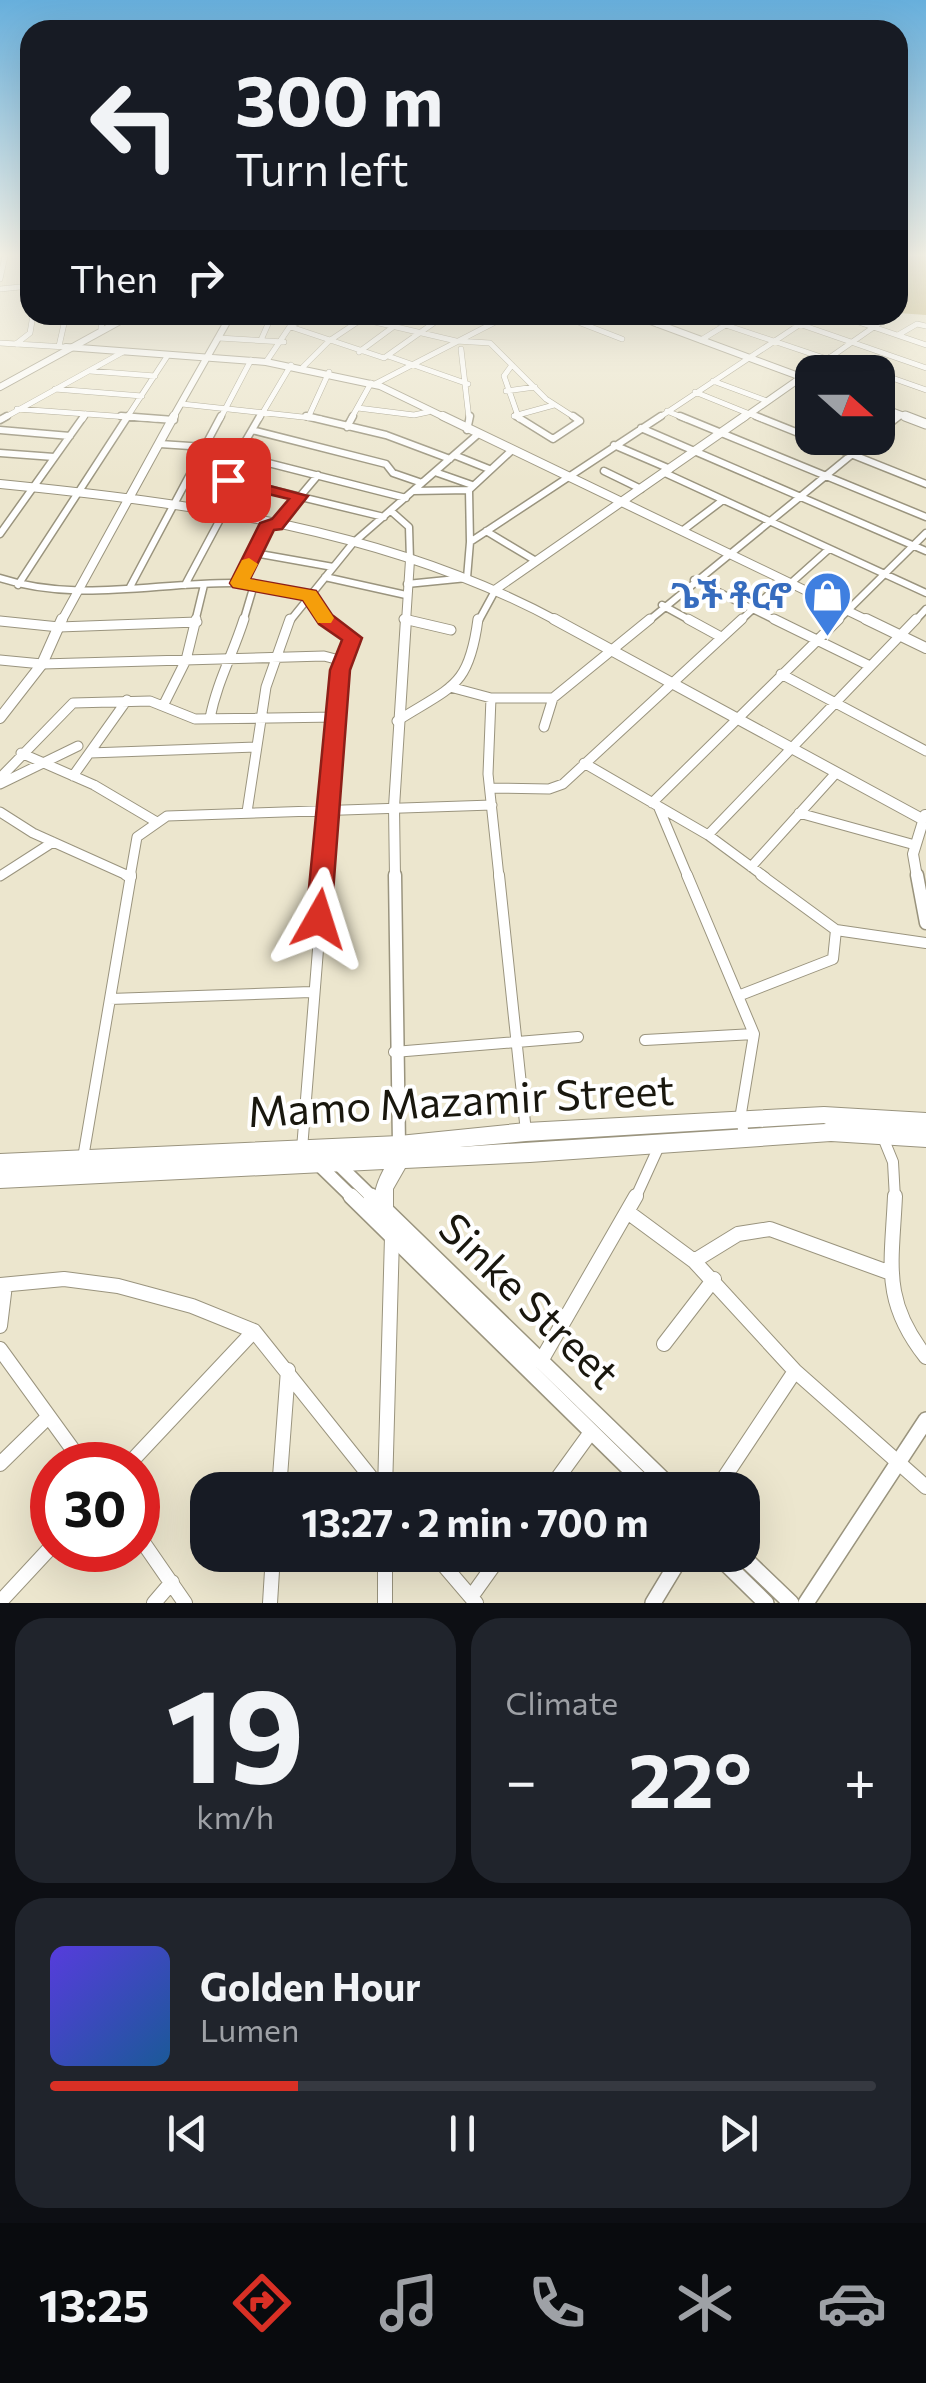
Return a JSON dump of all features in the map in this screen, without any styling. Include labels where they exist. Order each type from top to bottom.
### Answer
[{"type":"main road","points":[[0,384],[96,331]]},
{"type":"main road","points":[[66,347],[97,331]]},
{"type":"main road","points":[[676,331],[795,374]]},
{"type":"main road","points":[[895,413],[926,424]]},
{"type":"main road","name":"Mamo Mazamir Street","points":[[0,1179],[81,1167],[321,1154],[660,1144],[824,1115],[926,1122]]},
{"type":"main road","name":"Mamo Mazamir Street","points":[[400,1152],[526,1132],[881,1132],[926,1138]]},
{"type":"main road","points":[[390,1222],[384,1187],[400,1152]]},
{"type":"main road","name":"Mamo Mazamir Street","points":[[0,1162],[81,1167]]},
{"type":"street","points":[[66,331],[66,347]]},
{"type":"street","points":[[0,718],[42,664],[76,589],[223,331]]},
{"type":"street","points":[[261,340],[265,331]]},
{"type":"street","points":[[266,362],[288,331]]},
{"type":"street","points":[[301,331],[379,359],[415,332]]},
{"type":"street","points":[[303,367],[343,331]]},
{"type":"street","points":[[359,352],[388,331]]},
{"type":"street","points":[[410,331],[456,341],[490,343],[513,364],[535,388],[554,405],[580,421],[553,438],[514,416],[504,372],[513,364]]},
{"type":"street","points":[[347,427],[373,384],[477,331]]},
{"type":"street","points":[[601,331],[622,339]]},
{"type":"street","points":[[701,340],[716,331]]},
{"type":"street","points":[[743,331],[819,355]]},
{"type":"street","points":[[470,542],[790,331]]},
{"type":"street","points":[[820,331],[926,368]]},
{"type":"street","points":[[833,355],[868,331]]},
{"type":"street","points":[[885,331],[926,345]]},
{"type":"street","points":[[898,335],[905,331]]},
{"type":"street","points":[[14,344],[30,333],[41,346]]},
{"type":"street","points":[[219,338],[284,342]]},
{"type":"street","points":[[0,347],[14,344],[251,360],[329,372],[373,384],[926,648]]},
{"type":"street","points":[[461,348],[472,410],[467,430]]},
{"type":"street","points":[[0,420],[123,352]]},
{"type":"street","points":[[18,585],[168,355]]},
{"type":"street","points":[[388,356],[468,384]]},
{"type":"street","points":[[130,587],[251,360]]},
{"type":"street","points":[[238,454],[291,365]]},
{"type":"street","points":[[87,370],[155,376]]},
{"type":"street","points":[[308,418],[329,372]]},
{"type":"street","points":[[895,379],[926,390]]},
{"type":"street","points":[[713,380],[767,401]]},
{"type":"street","points":[[398,721],[450,687],[470,668],[478,618],[496,590],[795,382]]},
{"type":"street","points":[[506,391],[535,388]]},
{"type":"street","points":[[54,390],[142,396]]},
{"type":"street","points":[[695,392],[795,431]]},
{"type":"street","points":[[182,404],[265,409],[403,438],[490,469]]},
{"type":"street","points":[[514,416],[554,405]]},
{"type":"street","points":[[358,408],[414,415],[428,412]]},
{"type":"street","points":[[17,409],[174,420]]},
{"type":"street","points":[[667,411],[926,517]]},
{"type":"street","points":[[0,534],[86,414]]},
{"type":"street","points":[[895,420],[901,415]]},
{"type":"street","points":[[641,428],[926,550]]},
{"type":"street","points":[[0,430],[70,436]]},
{"type":"street","points":[[252,430],[383,463],[393,473],[422,484]]},
{"type":"street","points":[[247,812],[260,714],[290,620],[354,544],[477,435]]},
{"type":"street","points":[[160,444],[238,454],[406,498]]},
{"type":"street","points":[[614,445],[926,593]]},
{"type":"street","points":[[414,491],[471,488],[511,451]]},
{"type":"street","points":[[0,454],[54,457]]},
{"type":"street","points":[[544,727],[552,698],[849,455]]},
{"type":"street","points":[[853,455],[925,483]]},
{"type":"street","points":[[193,471],[387,514],[408,527],[410,560],[394,807],[394,1052],[400,1152]]},
{"type":"street","points":[[604,471],[640,489]]},
{"type":"street","points":[[435,472],[471,488]]},
{"type":"street","points":[[239,583],[272,524],[318,475]]},
{"type":"street","points":[[0,484],[81,490],[224,512],[410,560],[496,590],[734,720],[924,817],[915,844],[926,923]]},
{"type":"street","points":[[466,578],[471,488]]},
{"type":"street","points":[[682,531],[723,500]]},
{"type":"street","points":[[185,585],[224,512]]},
{"type":"street","points":[[0,518],[10,520]]},
{"type":"street","points":[[486,532],[536,560]]},
{"type":"street","points":[[655,805],[734,720],[926,533]]},
{"type":"street","points":[[490,788],[549,789],[563,784],[720,636],[829,549]]},
{"type":"street","points":[[254,553],[333,567]]},
{"type":"street","points":[[325,576],[407,589],[466,578]]},
{"type":"street","points":[[1,580],[76,589],[254,585],[310,596],[326,620],[352,638],[343,661],[311,992],[321,1154]]},
{"type":"street","points":[[694,580],[870,666]]},
{"type":"street","points":[[163,706],[186,660],[204,584]]},
{"type":"street","points":[[210,718],[217,681],[232,658],[254,585]]},
{"type":"street","points":[[662,606],[720,636]]},
{"type":"street","points":[[708,836],[926,609]]},
{"type":"street","points":[[404,619],[451,630]]},
{"type":"street","points":[[0,621],[59,627],[197,622]]},
{"type":"street","points":[[0,660],[42,664],[324,656],[343,661]]},
{"type":"street","points":[[780,674],[926,751]]},
{"type":"street","points":[[450,687],[491,698],[552,698]]},
{"type":"street","points":[[491,698],[487,755],[526,1132]]},
{"type":"street","points":[[0,781],[21,753],[73,702],[127,700],[163,706],[195,718],[260,714],[337,717]]},
{"type":"street","points":[[73,776],[127,700]]},
{"type":"street","points":[[0,781],[78,746]]},
{"type":"street","points":[[90,753],[256,746]]},
{"type":"street","points":[[21,753],[73,776],[155,821]]},
{"type":"street","points":[[584,763],[708,836],[836,930],[926,943]]},
{"type":"street","points":[[751,867],[836,773]]},
{"type":"street","points":[[81,1167],[138,837],[155,821],[167,816],[247,812],[492,805]]},
{"type":"street","points":[[655,805],[754,1034],[755,1057],[741,1130]]},
{"type":"street","points":[[0,812],[53,842],[131,876]]},
{"type":"street","points":[[800,813],[915,844]]},
{"type":"street","points":[[0,876],[53,842]]},
{"type":"street","points":[[738,996],[833,959],[836,930]]},
{"type":"street","points":[[110,999],[311,992]]},
{"type":"street","points":[[645,1040],[754,1034]]},
{"type":"street","points":[[394,1052],[578,1037]]},
{"type":"street","points":[[881,1132],[895,1157],[898,1175],[888,1272],[906,1333],[926,1357]]},
{"type":"street","points":[[541,1361],[628,1213],[660,1144]]},
{"type":"street","name":"Sinke Street","points":[[321,1154],[633,1472]]},
{"type":"street","name":"Sinke Street","points":[[321,1154],[655,1472]]},
{"type":"street","points":[[628,1213],[714,1279],[795,1371],[926,1487]]},
{"type":"street","points":[[383,1472],[390,1222]]},
{"type":"street","points":[[694,1261],[738,1234],[770,1230],[888,1272]]},
{"type":"street","points":[[664,1344],[714,1279]]},
{"type":"street","points":[[0,1326],[2,1285],[64,1280],[118,1286],[192,1306],[254,1331],[369,1472]]},
{"type":"street","points":[[150,1442],[254,1331]]},
{"type":"street","points":[[0,1348],[66,1442]]},
{"type":"street","points":[[280,1472],[288,1370]]},
{"type":"street","points":[[728,1472],[795,1371]]},
{"type":"street","points":[[0,1464],[47,1418]]},
{"type":"street","points":[[806,1603],[896,1460],[926,1420]]},
{"type":"street","points":[[562,1472],[592,1432]]},
{"type":"street","points":[[160,1566],[186,1603]]},
{"type":"street","points":[[0,1602],[30,1570]]},
{"type":"street","points":[[270,1603],[273,1572]]},
{"type":"street","points":[[384,1603],[385,1572]]},
{"type":"street","points":[[450,1572],[473,1600],[490,1572]]},
{"type":"street","points":[[653,1603],[672,1572]]},
{"type":"street","points":[[734,1572],[766,1603]]},
{"type":"street","points":[[758,1572],[790,1603]]},
{"type":"street","points":[[154,1603],[172,1582]]},
{"type":"slow traffic","points":[[249,564],[239,583],[310,596],[325,618]]},
{"type":"place","name":"ጌች ቶርኖ","points":[[827,638]]},
{"type":"route","points":[[228,480],[300,496],[276,525],[268,523],[239,583],[310,596],[326,620],[352,638],[340,670],[319,919]]}]
